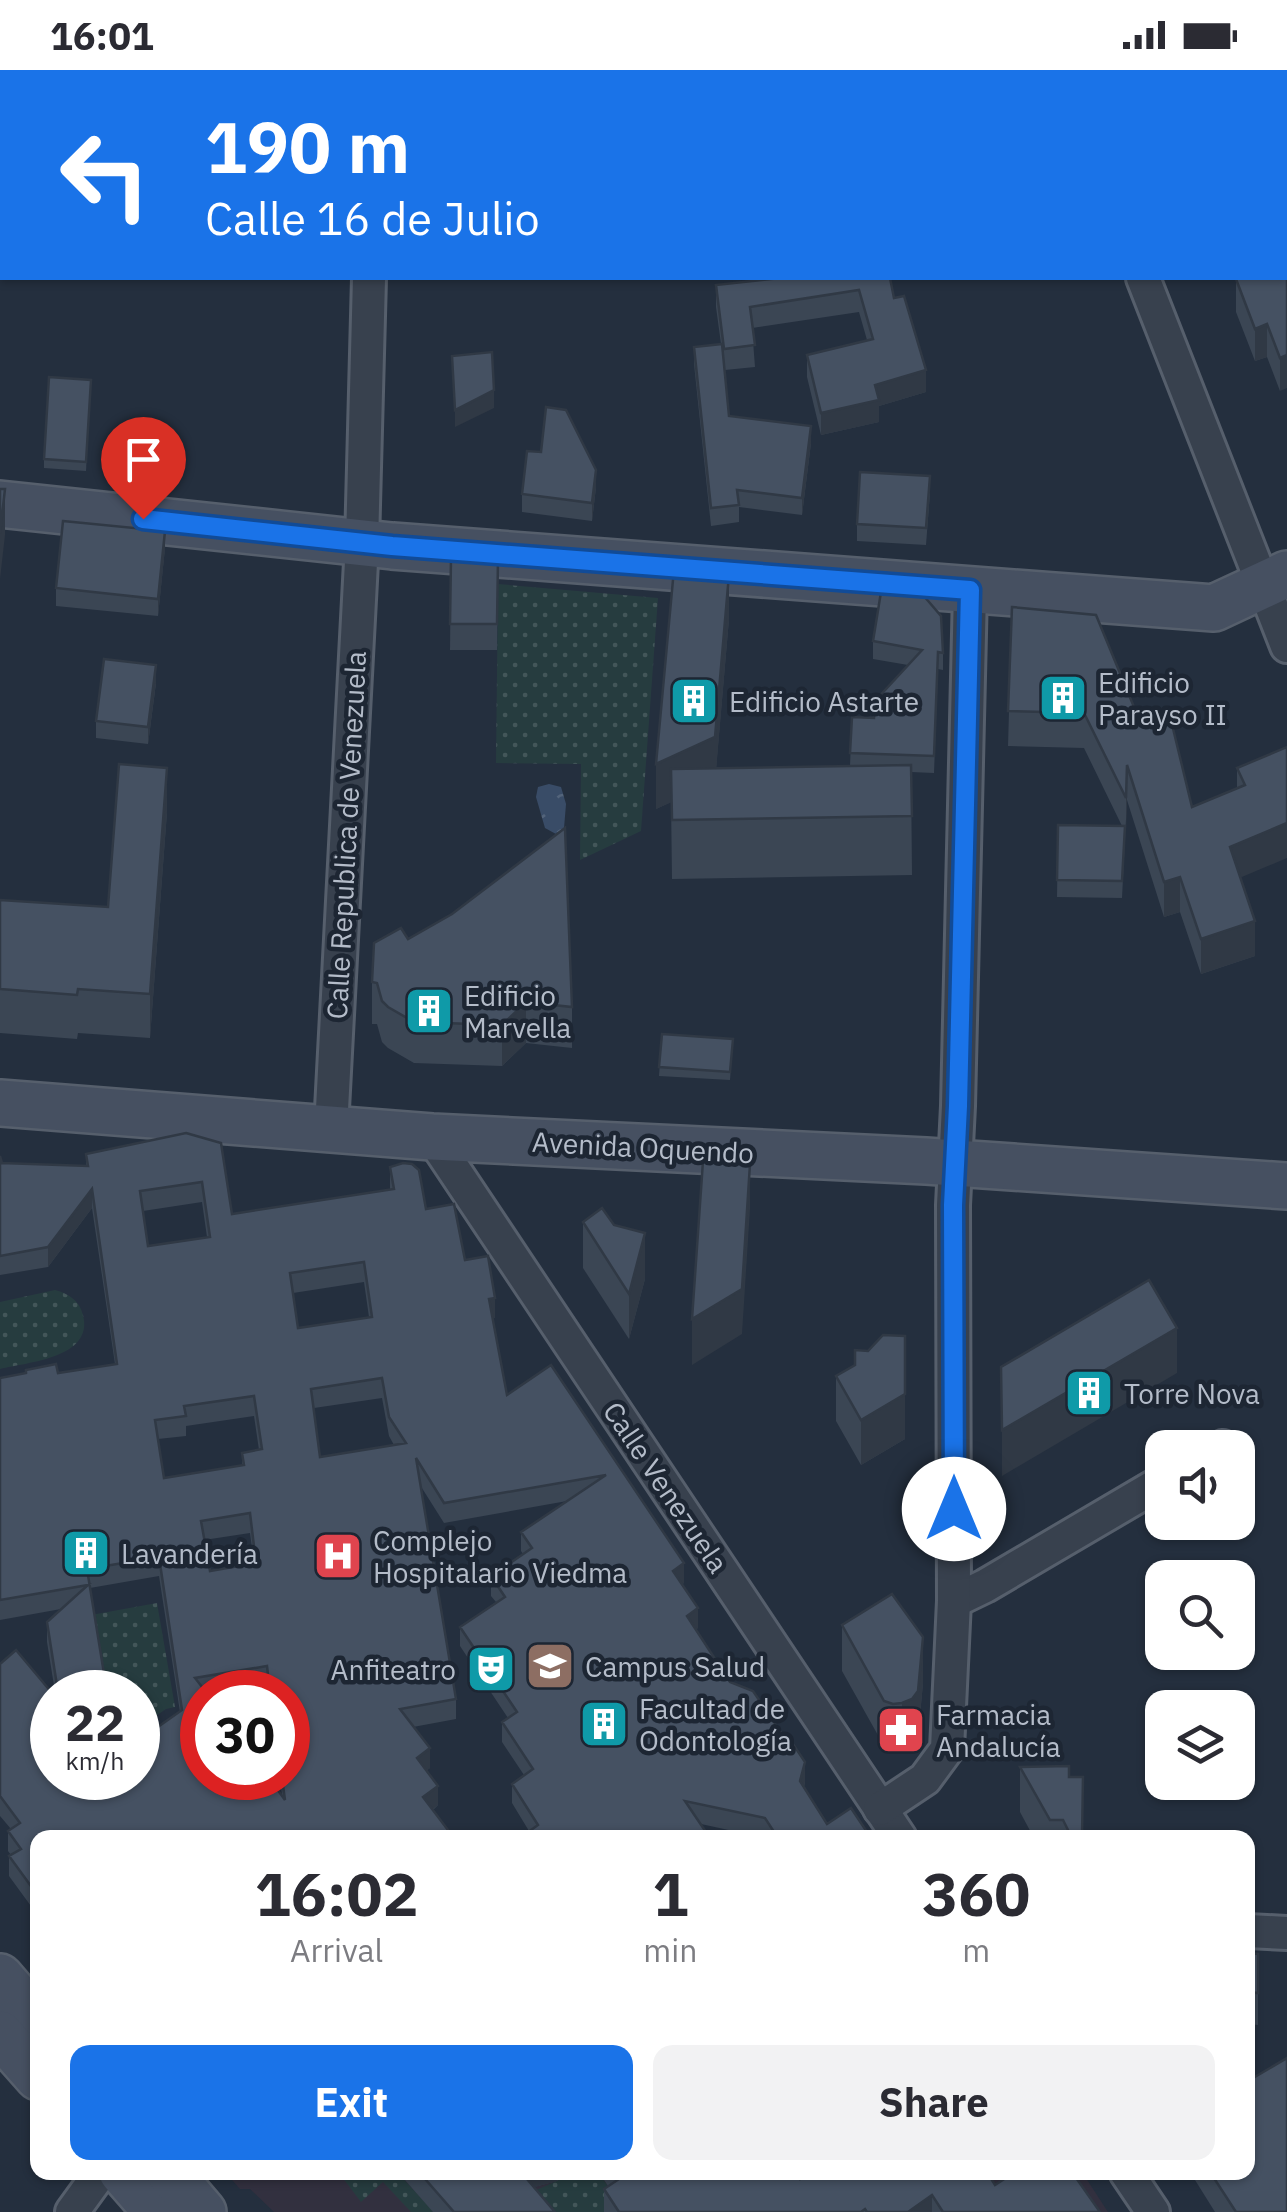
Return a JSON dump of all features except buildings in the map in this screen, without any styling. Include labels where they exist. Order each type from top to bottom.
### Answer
[{"type":"main road","points":[[0,504],[362,543],[1214,608],[1274,580]]},
{"type":"main road","name":"Avenida Oquendo","points":[[0,1103],[432,1137],[956,1164],[1287,1186]]},
{"type":"main road","points":[[0,1977],[30,2011]]},
{"type":"main road","points":[[0,2034],[30,2068]]},
{"type":"main road","points":[[129,2180],[156,2212]]},
{"type":"main road","points":[[176,2180],[203,2212]]},
{"type":"street","name":"Calle Republica de Venezuela","points":[[331,1128],[362,543],[370,280]]},
{"type":"street","points":[[1144,280],[1248,544],[1274,580],[1287,646]]},
{"type":"street","points":[[880,1809],[925,1778],[946,1749],[954,1601],[953,1205],[970,590]]},
{"type":"street","name":"Calle Venezuela","points":[[432,1137],[894,1830]]},
{"type":"street","points":[[954,1601],[1145,1492]]},
{"type":"street","points":[[1255,1931],[1287,1933]]},
{"type":"street","points":[[72,2212],[95,2180]]},
{"type":"street","points":[[1131,2180],[1152,2212]]},
{"type":"shaded area","points":[[232,2180],[1087,2180],[1108,2212],[274,2212],[250,2189],[240,2189]]},
{"type":"green space","points":[[498,584],[658,598],[641,831],[580,860],[581,764],[496,763]]},
{"type":"green space","points":[[55,1290],[79,1305],[84,1329],[79,1341],[56,1356],[0,1369],[0,1302]]},
{"type":"green space","points":[[157,1603],[175,1707],[160,1713],[160,1670],[100,1670],[91,1615]]},
{"type":"green space","points":[[344,2180],[404,2180],[434,2212],[411,2212],[383,2182],[361,2202]]},
{"type":"green space","points":[[559,2180],[604,2180],[619,2203],[605,2212],[535,2212],[521,2197]]},
{"type":"water","points":[[538,787],[561,787],[566,804],[564,828],[556,834],[545,828],[536,797]]},
{"type":"place","name":"Edificio Parayso II","points":[[1063,698]]},
{"type":"place","name":"Edificio Astarte","points":[[694,701]]},
{"type":"place","name":"Edificio Marvella","points":[[429,1011]]},
{"type":"place","name":"Torre Nova","points":[[1089,1393]]},
{"type":"place","name":"Lavandería","points":[[86,1553]]},
{"type":"place","name":"Complejo Hospitalario Viedma","points":[[338,1556]]},
{"type":"place","name":"Campus Salud","points":[[550,1666]]},
{"type":"place","name":"Anfiteatro","points":[[491,1669]]},
{"type":"place","name":"Facultad de Odontología","points":[[604,1724]]},
{"type":"place","name":"Farmacia Andalucía","points":[[901,1730]]},
{"type":"route","points":[[143,519],[392,546],[970,590],[953,1205],[954,1509]]}]
